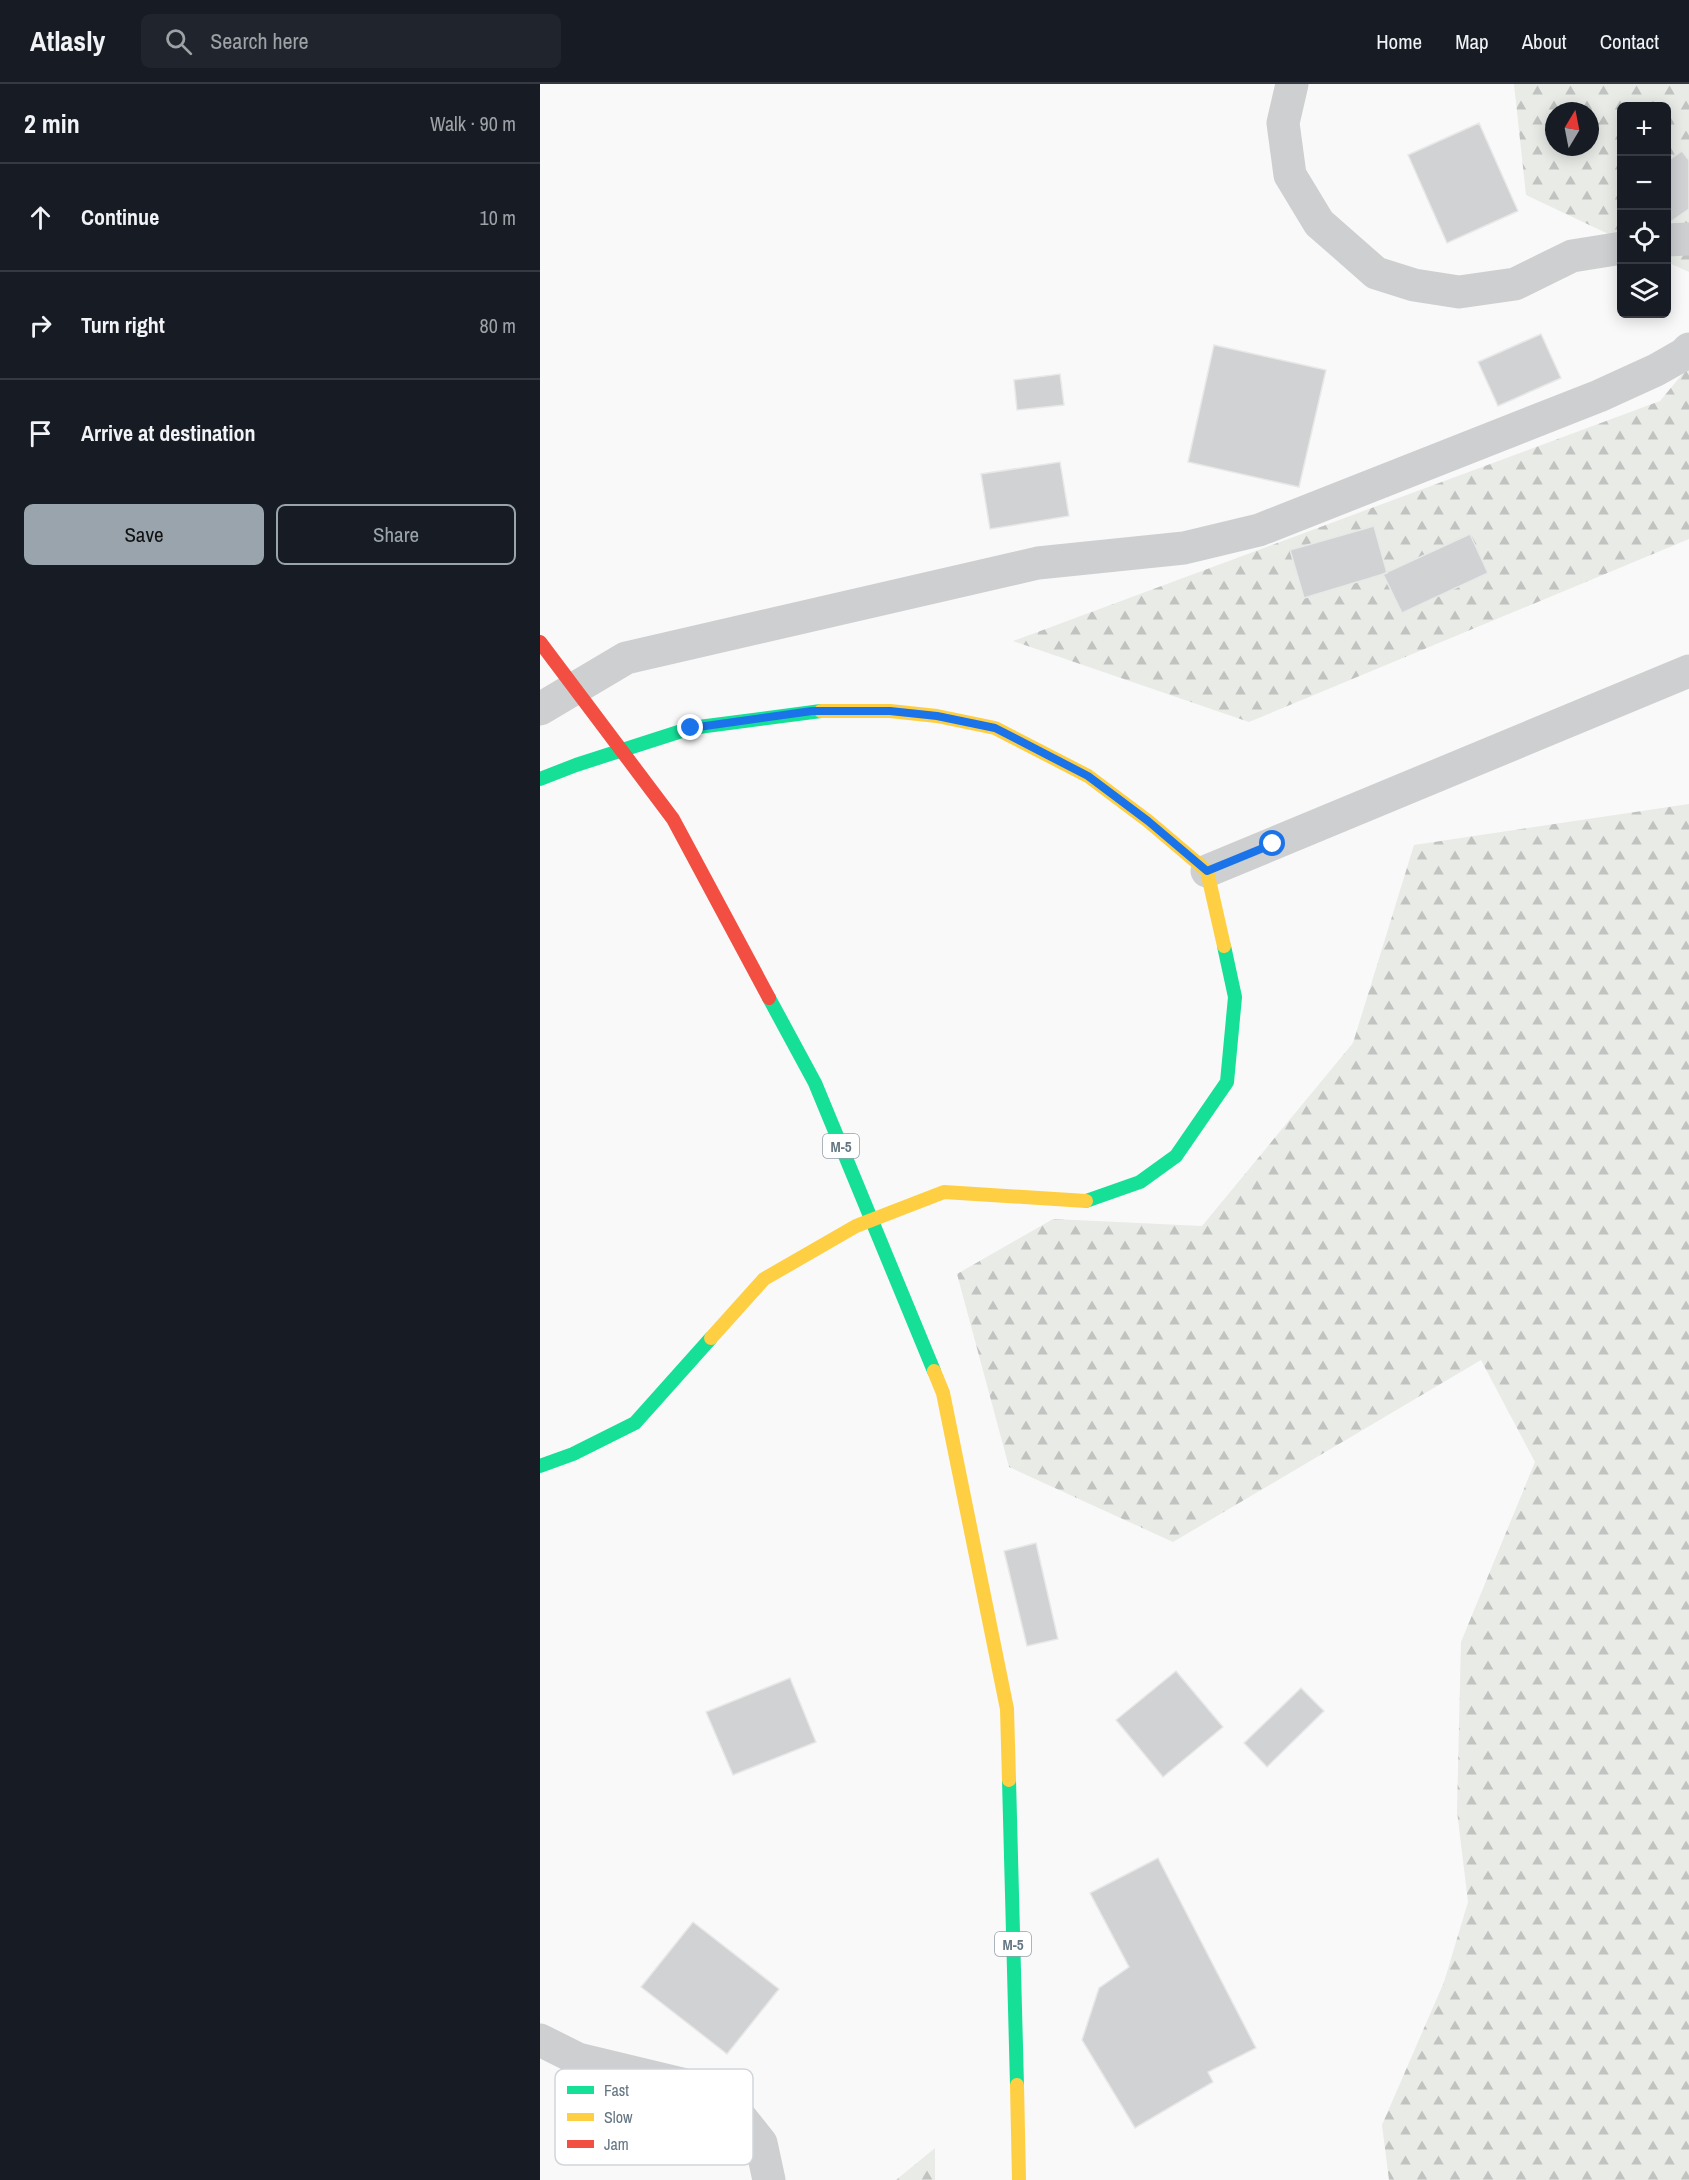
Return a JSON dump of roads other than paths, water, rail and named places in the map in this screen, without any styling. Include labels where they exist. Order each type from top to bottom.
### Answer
[{"type":"street","points":[[1292,84],[1283,123],[1290,175],[1319,223],[1376,273],[1414,285],[1459,292],[1515,284],[1572,256],[1617,249]]},
{"type":"street","points":[[1671,240],[1689,239]]},
{"type":"street","points":[[540,709],[626,658],[1038,563],[1184,548],[1259,530],[1599,396],[1656,370],[1689,349]]},
{"type":"street","name":"M-5","points":[[540,642],[673,819],[815,1083],[943,1393],[1007,1709],[1019,2180]]},
{"type":"street","points":[[1207,871],[1689,671]]},
{"type":"street","points":[[540,779],[691,728],[812,711],[890,711],[937,716],[995,728],[1088,776],[1148,821],[1207,871],[1235,997],[1227,1082],[1176,1156],[1140,1182],[1086,1201],[944,1192],[856,1226],[764,1279],[635,1423],[573,1454],[540,1466]]},
{"type":"street","points":[[540,2040],[578,2059],[620,2069]]},
{"type":"street","points":[[753,2133],[761,2143],[769,2180]]}]
